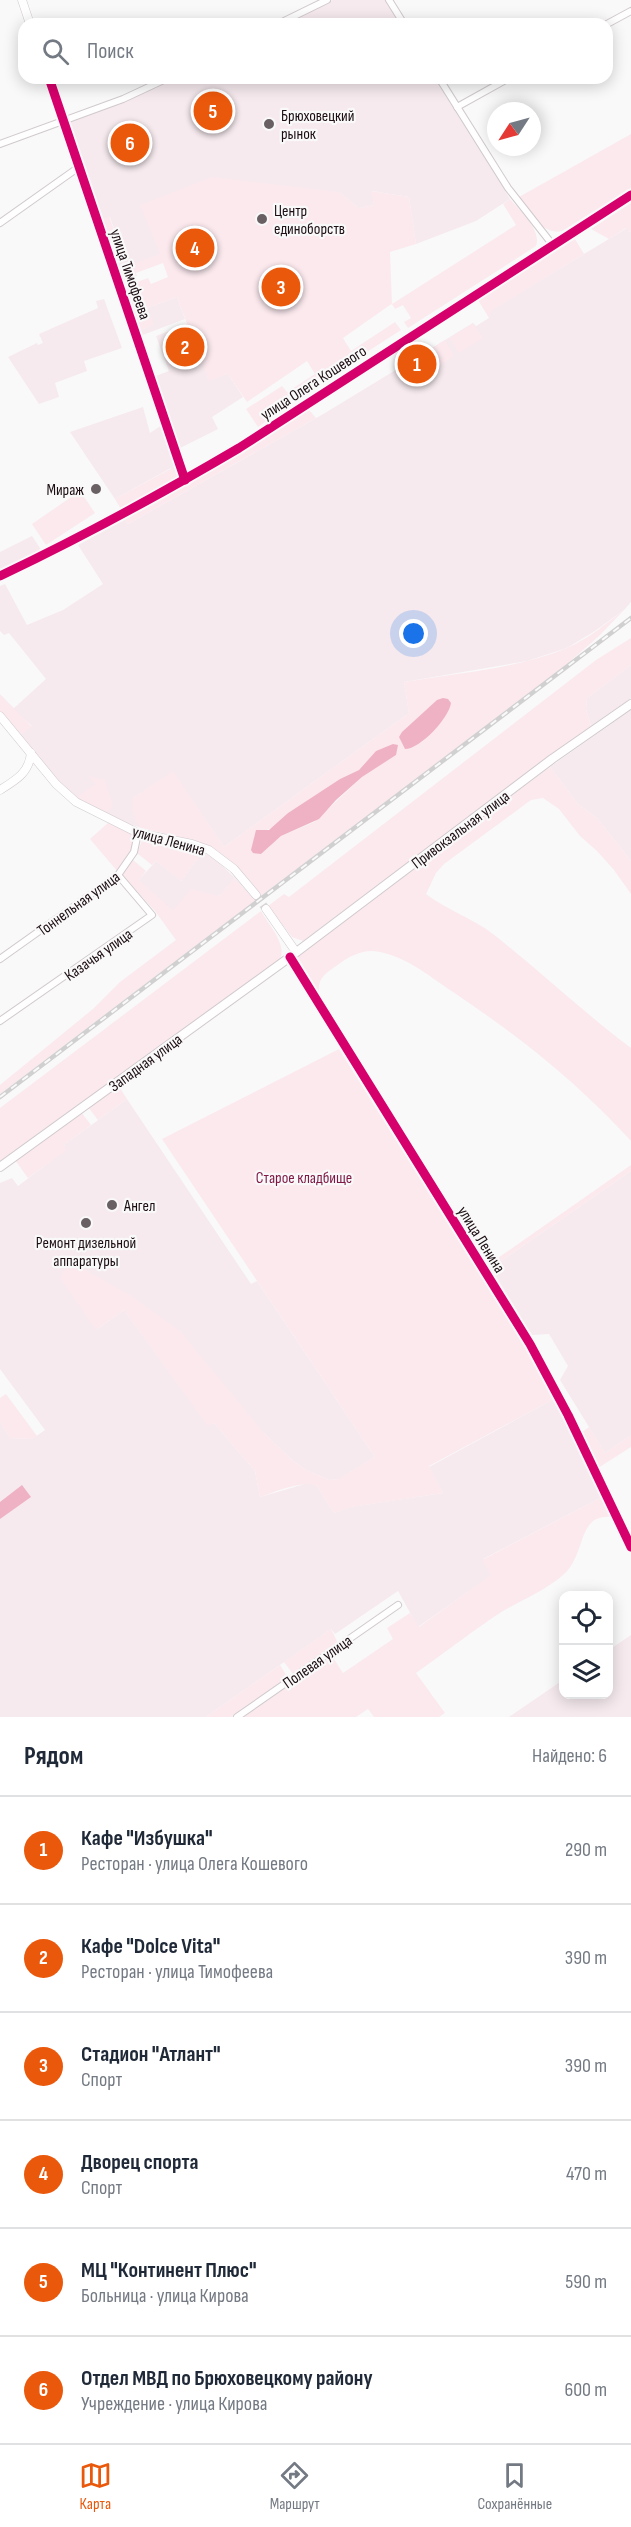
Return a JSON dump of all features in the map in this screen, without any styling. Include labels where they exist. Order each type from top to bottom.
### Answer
[{"type":"main road","name":"Привокзальная улица","points":[[293,954],[552,759],[631,704]]},
{"type":"main road","name":"Западная улица","points":[[0,1167],[293,954]]},
{"type":"street","points":[[22,0],[28,18]]},
{"type":"street","points":[[290,18],[327,0]]},
{"type":"street","points":[[389,0],[400,18]]},
{"type":"street","points":[[613,21],[631,11]]},
{"type":"street","name":"улица Тимофеева","points":[[51,84],[185,480]]},
{"type":"street","points":[[0,144],[123,99],[155,84]]},
{"type":"street","points":[[443,84],[508,188],[552,244]]},
{"type":"street","points":[[457,106],[498,84]]},
{"type":"street","points":[[0,222],[79,167]]},
{"type":"street","name":"улица Олега Кошевого","points":[[0,576],[70,542],[185,480],[631,195]]},
{"type":"street","name":"улица Ленина","points":[[0,716],[56,784],[76,802],[138,833],[193,844],[209,850],[234,869],[256,895]]},
{"type":"street","points":[[0,790],[23,773],[29,764],[31,753]]},
{"type":"street","name":"Тоннельная улица","points":[[0,958],[118,875],[134,852],[138,833]]},
{"type":"street","name":"Казачья улица","points":[[0,1021],[150,917],[151,912],[118,875]]},
{"type":"street","name":"улица Ленина","points":[[266,909],[530,1344],[568,1415],[631,1547]]},
{"type":"street","name":"Полевая улица","points":[[237,1717],[398,1605]]},
{"type":"shaded area","points":[[333,0],[385,0],[396,18],[296,18]]},
{"type":"shaded area","points":[[160,84],[438,84],[510,199],[476,221],[416,244],[409,197],[372,191],[374,205],[359,208],[339,192],[127,267],[116,266],[113,259],[123,255],[110,217],[100,220],[67,121],[122,102]]},
{"type":"shaded area","points":[[627,228],[629,232],[631,231],[631,602],[625,609],[567,648],[527,661],[404,682],[409,713],[224,847],[173,772],[133,798],[133,814],[141,828],[76,798],[59,784],[19,735],[32,726],[13,709],[46,679],[9,633],[4,635],[0,631],[0,586],[5,584],[27,625],[63,610],[103,584],[78,545],[125,519],[128,524],[325,413],[473,323],[476,326],[489,318],[490,311]]},
{"type":"shaded area","points":[[177,297],[185,319],[140,336],[138,331],[153,325],[147,308]]},
{"type":"shaded area","points":[[104,299],[122,348],[84,361],[87,371],[55,383],[59,397],[39,404],[8,357],[37,343],[38,345],[43,343],[39,334],[98,308],[96,301]]},
{"type":"shaded area","points":[[187,324],[209,380],[228,374],[243,397],[212,417],[218,429],[178,449],[153,377],[169,371],[156,336]]},
{"type":"shaded area","points":[[143,407],[150,433],[162,425],[181,476],[178,478],[171,468],[115,499],[70,432]]},
{"type":"shaded area","points":[[32,536],[42,551],[0,571],[0,552]]},
{"type":"shaded area","points":[[631,665],[631,698],[591,726],[586,709],[587,698]]},
{"type":"shaded area","points":[[448,699],[451,703],[440,724],[418,744],[405,749],[399,737],[402,732],[437,700]]},
{"type":"shaded area","points":[[631,710],[631,861],[597,818],[578,804],[550,767]]},
{"type":"shaded area","points":[[393,744],[398,745],[396,755],[362,777],[319,819],[281,836],[261,854],[253,853],[251,850],[256,830],[269,830],[288,813],[340,779],[359,770],[376,751]]},
{"type":"shaded area","points":[[203,852],[215,859],[235,878],[219,896],[173,911],[139,880],[156,861],[181,881]]},
{"type":"shaded area","points":[[127,1099],[251,1284],[257,1281],[375,1457],[339,1479],[329,1480],[306,1470],[293,1461],[265,1434],[130,1295],[96,1330],[124,1310],[208,1425],[214,1423],[255,1471],[260,1497],[305,1484],[313,1484],[317,1486],[334,1513],[351,1507],[443,1493],[429,1467],[554,1399],[602,1497],[483,1559],[492,1575],[418,1627],[398,1591],[335,1634],[331,1629],[206,1717],[0,1717],[0,1422],[10,1438],[32,1439],[45,1430],[0,1369],[0,1183],[12,1178],[18,1186],[66,1150],[64,1145]]},
{"type":"shaded area","points":[[631,1171],[631,1435],[605,1453],[560,1380],[568,1366],[549,1334],[532,1335],[491,1268]]},
{"type":"shaded area","points":[[22,1485],[31,1497],[0,1519],[0,1502]]},
{"type":"shaded area","points":[[631,1635],[631,1717],[509,1717],[559,1683],[559,1699],[613,1699],[613,1647]]},
{"type":"green space","points":[[631,134],[631,188],[562,231],[548,230],[532,215],[519,197]]},
{"type":"green space","points":[[212,177],[339,192],[359,208],[374,205],[371,191],[409,197],[416,244],[390,252],[392,304],[343,338],[351,351],[395,322],[401,330],[266,417],[268,420],[258,427],[246,409],[282,386],[287,392],[315,374],[307,361],[247,402],[228,374],[209,381],[177,297],[147,308],[154,325],[138,331],[123,287],[148,278],[151,284],[168,277],[163,263],[121,281],[116,266],[126,262],[128,266],[160,254],[140,205]]},
{"type":"green space","points":[[510,199],[533,227],[537,240],[536,246],[408,328],[404,322],[411,318],[403,305],[395,309],[392,304],[516,225],[503,204]]},
{"type":"green space","points":[[631,203],[631,231],[629,232],[626,228],[609,239],[591,229]]},
{"type":"green space","points":[[109,216],[123,255],[113,259],[100,220]]},
{"type":"green space","points":[[575,239],[584,254],[491,311],[489,318],[478,300]]},
{"type":"green space","points":[[473,323],[483,338],[459,353],[449,338]]},
{"type":"green space","points":[[445,340],[454,356],[437,367],[435,363],[431,365],[433,369],[428,372],[418,357]]},
{"type":"green space","points":[[309,410],[316,418],[128,524],[125,519],[192,482]]},
{"type":"green space","points":[[172,468],[178,478],[121,509],[115,499]]},
{"type":"green space","points":[[80,491],[95,513],[46,545],[32,524]]},
{"type":"green space","points":[[625,609],[598,637],[560,670],[261,896],[246,878],[221,855],[196,842],[141,828],[134,818],[133,798],[173,771],[224,847],[409,713],[404,682],[487,670],[548,655],[582,640]],"holes":[[[384,748],[396,755],[362,777],[314,822],[281,836],[261,854],[254,840],[255,834],[275,827],[288,813],[340,779],[359,770],[376,751]]]},
{"type":"green space","points":[[631,638],[631,665],[587,698],[586,709],[591,726],[303,941],[292,937],[268,906],[284,894],[289,897],[596,660]]},
{"type":"green space","points":[[0,694],[32,727],[19,735],[0,714]]},
{"type":"green space","points":[[550,767],[578,804],[597,818],[631,861],[631,894],[614,870],[580,836],[559,809],[543,798],[531,800],[444,864],[436,873],[426,894],[493,934],[631,1048],[631,1141],[568,1079],[524,1043],[478,1009],[404,961],[372,951],[354,955],[324,975],[319,987],[320,1000],[296,959],[299,954]]},
{"type":"green space","points":[[89,776],[105,780],[113,805],[109,811],[100,811],[76,798],[95,784]]},
{"type":"green space","points":[[108,823],[135,835],[133,848],[118,872],[90,839]]},
{"type":"green space","points":[[143,838],[187,845],[203,852],[181,881],[156,861],[152,865],[137,853]]},
{"type":"green space","points":[[133,860],[146,871],[139,880],[173,910],[191,889],[219,896],[235,878],[255,901],[0,1094],[0,1085],[93,1009],[120,982],[176,940],[155,911],[122,875]]},
{"type":"green space","points":[[261,911],[280,942],[279,960],[0,1161],[0,1108]]},
{"type":"green space","name":"Старое кладбище","points":[[339,1049],[521,1340],[554,1399],[429,1466],[443,1493],[352,1507],[334,1513],[317,1486],[304,1484],[288,1487],[260,1497],[255,1471],[214,1423],[208,1426],[124,1310],[96,1330],[60,1278],[68,1260],[130,1295],[180,1331],[265,1434],[293,1461],[306,1470],[329,1480],[338,1479],[375,1457],[162,1139]]},
{"type":"green space","points":[[118,1085],[127,1099],[98,1120],[88,1107]]},
{"type":"green space","points":[[81,1112],[91,1125],[64,1145],[67,1150],[28,1178],[15,1160]]},
{"type":"green space","points":[[631,1165],[631,1171],[491,1268],[532,1335],[527,1333],[485,1267]]},
{"type":"green space","points":[[6,1394],[37,1436],[32,1439],[10,1438],[0,1422],[0,1398]]},
{"type":"green space","points":[[589,1427],[605,1453],[631,1435],[631,1447],[598,1468],[581,1433]]},
{"type":"green space","points":[[602,1497],[611,1517],[600,1518],[592,1522],[583,1537],[571,1567],[563,1575],[542,1590],[492,1618],[416,1673],[445,1713],[439,1717],[374,1717],[368,1709],[356,1717],[242,1717],[332,1656],[343,1673],[393,1639],[387,1628],[410,1613],[419,1627],[491,1575],[482,1560]]},
{"type":"green space","points":[[331,1629],[338,1643],[293,1674],[284,1662]]},
{"type":"green space","points":[[280,1665],[288,1678],[231,1717],[206,1717]]},
{"type":"tunnel","points":[[256,895],[266,909]]},
{"type":"railway","points":[[0,1097],[631,618]]},
{"type":"cycle path","points":[[51,84],[185,480]]},
{"type":"cycle path","points":[[0,576],[121,515],[239,448],[631,195]]},
{"type":"cycle path","points":[[290,957],[530,1344],[568,1415],[631,1547]]},
{"type":"place","name":"МЦ \"Континент Плюс\"","points":[[213,111]]},
{"type":"place","name":"Брюховецкий рынок","points":[[269,124]]},
{"type":"place","name":"Отдел МВД по Брюховецкому району","points":[[130,143]]},
{"type":"place","name":"Центр единоборств","points":[[262,219]]},
{"type":"place","name":"Дворец спорта","points":[[195,248]]},
{"type":"place","name":"Стадион \"Атлант\"","points":[[281,287]]},
{"type":"place","name":"Кафе \"Dolce Vita\"","points":[[185,347]]},
{"type":"place","name":"Кафе \"Избушка\"","points":[[417,364]]},
{"type":"place","name":"Мираж","points":[[96,489]]},
{"type":"place","name":"Ангел","points":[[112,1205]]},
{"type":"place","name":"Ремонт дизельной аппаратуры","points":[[86,1223]]}]
